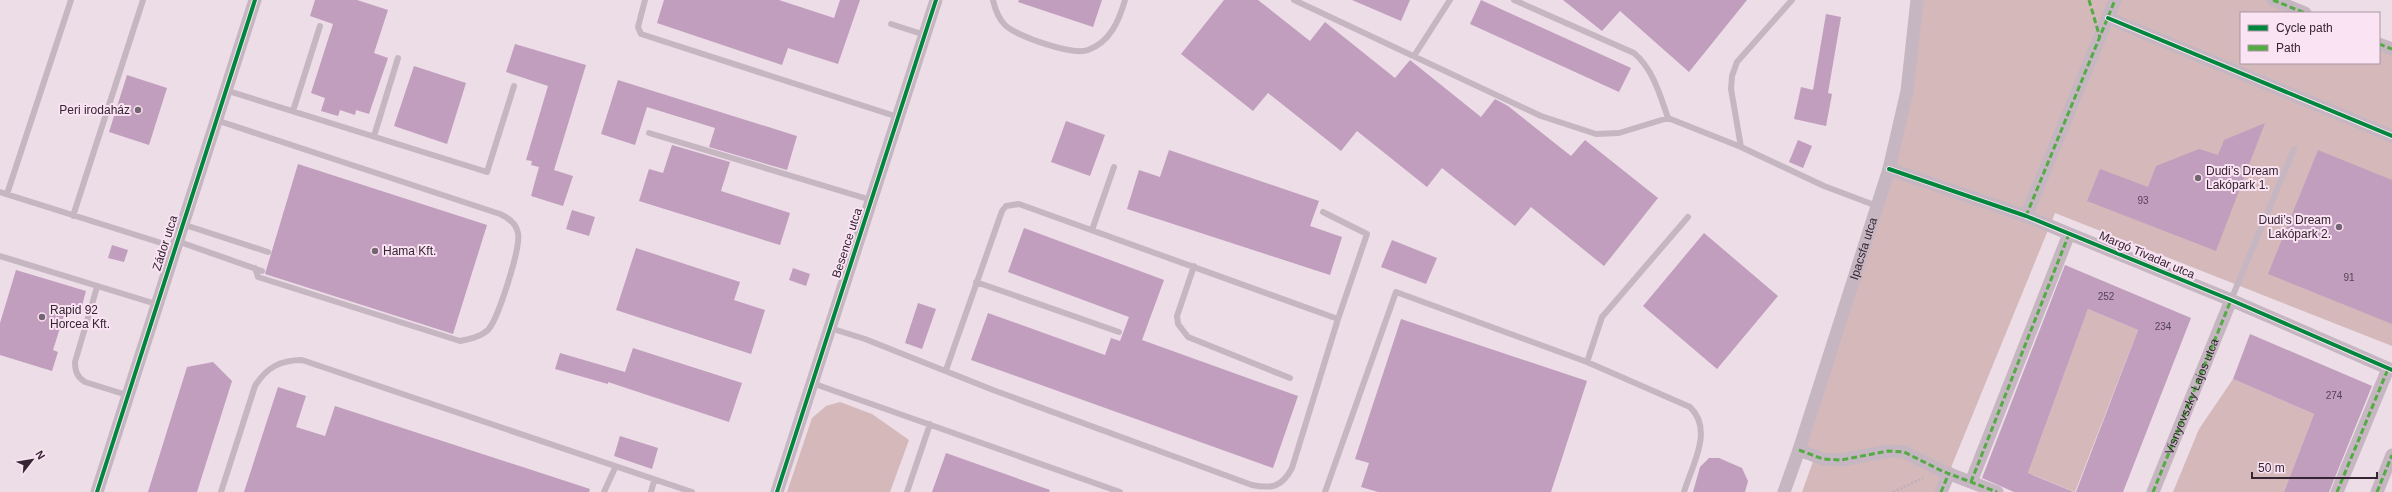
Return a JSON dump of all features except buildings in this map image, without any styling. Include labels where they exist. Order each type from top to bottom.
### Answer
[{"type":"street","name":"Zádor utca","points":[[97,492],[175,244],[255,0]]},
{"type":"street","name":"Besence utca","points":[[777,492],[936,0]]},
{"type":"street","name":"Ipacsfa utca","points":[[1784,492],[1799,450],[1889,169],[1907,91],[1917,0]]},
{"type":"street","points":[[2026,216],[2115,0]]},
{"type":"street","points":[[2273,0],[2303,12]]},
{"type":"street","points":[[2108,18],[2392,136]]},
{"type":"street","points":[[2380,44],[2392,49]]},
{"type":"street","name":"Margó Tivadar utca","points":[[1889,169],[2026,216],[2230,300],[2390,369]]},
{"type":"street","points":[[1971,482],[2070,234]]},
{"type":"street","name":"Visnyovszky Lajos utca","points":[[2153,492],[2230,300]]},
{"type":"street","points":[[2337,492],[2390,369]]},
{"type":"street","points":[[1799,450],[1823,459],[1841,460],[1888,451],[1904,452],[1945,472],[1997,492]]},
{"type":"street","points":[[2377,492],[2392,455]]},
{"type":"street","points":[[1941,492],[1945,472]]},
{"type":"lane","points":[[8,194],[71,0]]},
{"type":"lane","points":[[73,216],[143,0]]},
{"type":"lane","points":[[645,0],[638,27],[641,34],[898,117]]},
{"type":"lane","points":[[993,0],[996,13],[1004,24],[1013,31],[1074,52],[1087,51],[1106,39],[1114,28],[1125,0]]},
{"type":"lane","points":[[1294,0],[1541,116],[1596,134],[1620,133],[1668,118],[1741,147],[1824,186],[1877,206]]},
{"type":"lane","points":[[1414,56],[1450,0]]},
{"type":"lane","points":[[1514,0],[1634,53],[1642,60],[1654,81],[1668,118]]},
{"type":"lane","points":[[1741,147],[1731,89],[1732,76],[1736,62],[1792,0]]},
{"type":"lane","points":[[891,24],[925,35]]},
{"type":"lane","points":[[293,111],[320,26]]},
{"type":"lane","points":[[374,136],[398,58]]},
{"type":"lane","points":[[225,90],[487,172],[514,86]]},
{"type":"lane","points":[[215,120],[500,214],[512,221],[518,234],[517,252],[496,316],[487,330],[471,339],[460,341],[258,277],[255,268]]},
{"type":"lane","points":[[649,133],[871,200]]},
{"type":"lane","points":[[2230,300],[2294,149]]},
{"type":"lane","points":[[1092,230],[1114,168]]},
{"type":"lane","points":[[0,192],[73,216],[175,244],[262,271]]},
{"type":"lane","points":[[946,370],[1002,211],[1006,206],[1019,204],[1338,319]]},
{"type":"lane","points":[[830,328],[946,370],[1074,420],[1252,484],[1267,488],[1274,486],[1287,478],[1292,468],[1338,319],[1367,234],[1323,212]]},
{"type":"lane","points":[[1587,362],[1602,317],[1688,217]]},
{"type":"lane","points":[[182,224],[268,252]]},
{"type":"lane","points":[[0,256],[156,304]]},
{"type":"lane","points":[[1194,266],[1177,316],[1178,324],[1188,336],[1290,378]]},
{"type":"lane","points":[[976,282],[1119,332]]},
{"type":"lane","points":[[97,287],[75,362],[75,369],[80,379],[85,382],[127,395]]},
{"type":"lane","points":[[1325,492],[1396,292],[1587,362],[1680,401],[1696,413],[1703,430],[1684,492]]},
{"type":"lane","points":[[221,492],[254,386],[270,368],[289,360],[302,360],[333,369],[615,468],[692,492]]},
{"type":"lane","points":[[812,383],[1120,492]]},
{"type":"lane","points":[[907,492],[930,424]]},
{"type":"lane","points":[[604,492],[615,468]]},
{"type":"lane","points":[[651,492],[654,481]]},
{"type":"path","points":[[1893,492],[1945,472]]},
{"type":"shaded area","points":[[1917,0],[2273,0],[2303,12],[2240,12],[2240,64],[2380,64],[2380,44],[2392,49],[2392,346],[2055,213],[1941,492],[1802,492],[1815,456],[1799,450],[1889,169]]},
{"type":"shaded area","points":[[2088,309],[2138,330],[2075,492],[2028,473]]},
{"type":"shaded area","points":[[2233,379],[2314,414],[2284,492],[2173,492],[2199,429]]},
{"type":"shaded area","points":[[840,402],[872,414],[909,440],[890,492],[787,492],[812,418],[826,406]]},
{"type":"marked path","points":[[2089,0],[2100,38]]},
{"type":"marked path","points":[[2026,216],[2115,0]]},
{"type":"marked path","points":[[2273,0],[2303,12]]},
{"type":"marked path","points":[[2380,44],[2392,49]]},
{"type":"marked path","points":[[1971,482],[2069,234]]},
{"type":"marked path","points":[[2153,492],[2231,300]]},
{"type":"marked path","points":[[2337,492],[2388,369]]},
{"type":"marked path","points":[[1799,450],[1823,459],[1841,460],[1888,451],[1904,452],[1942,471],[1997,492]]},
{"type":"marked path","points":[[2377,492],[2392,455]]},
{"type":"marked path","points":[[1941,492],[1949,473]]},
{"type":"cycle path","points":[[97,492],[255,0]]},
{"type":"cycle path","points":[[777,492],[936,0]]},
{"type":"cycle path","points":[[2108,18],[2392,136]]},
{"type":"cycle path","points":[[1889,169],[2026,216],[2231,300],[2392,370]]},
{"type":"place","name":"Peri irodaház","points":[[138,110]]},
{"type":"place","name":"Dudi’s Dream Lakópark 1.","points":[[2198,178]]},
{"type":"place","name":"Dudi’s Dream Lakópark 2.","points":[[2339,227]]},
{"type":"place","name":"Hama Kft.","points":[[375,251]]},
{"type":"place","name":"Rapid 92 Horcea Kft.","points":[[42,317]]}]
